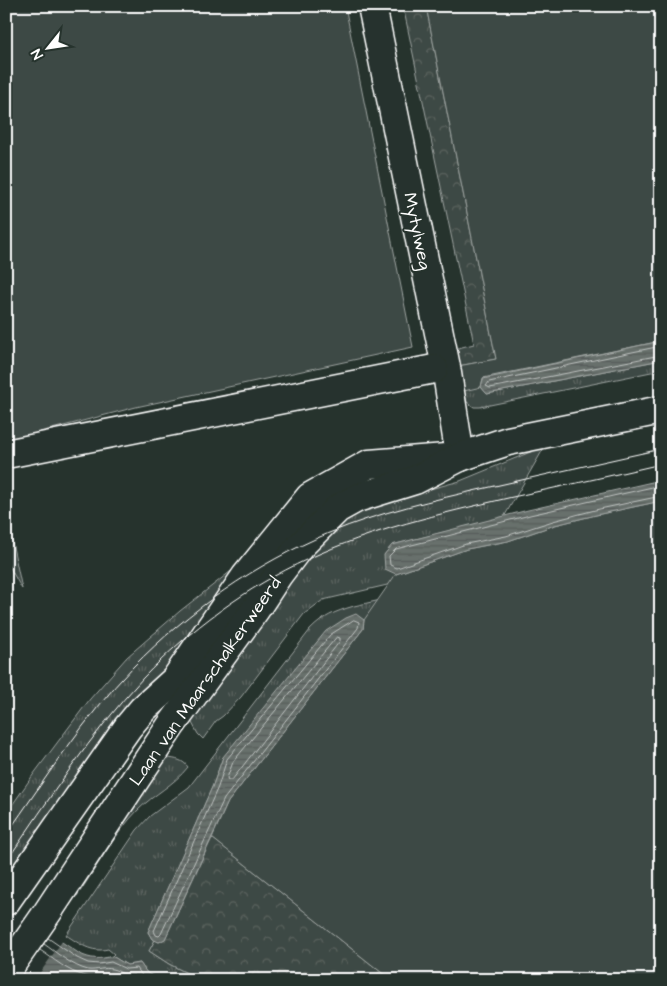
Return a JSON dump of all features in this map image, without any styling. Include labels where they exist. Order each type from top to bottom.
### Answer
[{"type":"main road","name":"Mytylweg","points":[[372,6],[446,367],[460,457]]},
{"type":"main road","points":[[6,454],[434,369]]},
{"type":"main road","name":"Laan van Maarschalkerweerd","points":[[8,969],[170,727],[255,610],[278,574],[300,546],[337,509],[356,498],[416,480],[460,457],[508,442],[661,410]]},
{"type":"main road","name":"Laan van Maarschalkerweerd","points":[[10,896],[128,727],[143,709],[175,680],[246,576],[310,496],[369,464],[460,457]]},
{"type":"green space","points":[[6,6],[345,6],[413,347],[136,407],[6,441]]},
{"type":"green space","points":[[403,6],[426,6],[496,359],[458,366],[454,349],[474,344]]},
{"type":"green space","points":[[426,6],[661,6],[661,341],[483,378],[481,387],[464,391],[458,366],[496,359]]},
{"type":"green space","points":[[661,341],[483,378],[481,387],[487,394],[661,360],[661,370],[480,407],[474,407],[467,402],[458,366],[496,359]]},
{"type":"green space","points":[[545,446],[504,517],[392,545],[384,555],[661,501],[580,540],[323,600],[304,614],[241,697],[216,721],[203,739],[198,734],[191,721],[285,576],[331,530],[351,516],[382,502],[460,481]]},
{"type":"green space","points":[[661,501],[661,980],[391,980],[212,838],[228,802],[363,629],[364,620],[396,574],[467,549],[508,541],[555,525]]},
{"type":"green space","points":[[6,514],[22,589],[6,561]]},
{"type":"green space","points":[[580,555],[391,980],[228,802],[223,757],[213,785],[148,932],[152,939],[155,940],[149,951],[169,964],[201,980],[160,980],[147,973],[140,963],[127,965],[112,956],[114,954],[108,949],[91,949],[66,935],[137,830],[150,816],[189,787],[310,630],[320,621],[354,606]]},
{"type":"green space","points":[[249,557],[245,569],[21,855],[6,877],[6,814],[90,699],[127,657],[180,611]]},
{"type":"green space","points":[[168,758],[182,761],[188,767],[177,779],[144,804],[130,819],[77,896],[69,891],[160,759]]},
{"type":"green space","points":[[212,838],[391,980],[201,980],[169,964],[149,951],[155,940],[159,942],[165,939]]},
{"type":"water","points":[[661,341],[661,360],[487,394],[481,387],[483,379]]},
{"type":"water","points":[[661,480],[661,501],[555,525],[508,541],[467,549],[396,574],[385,569],[384,555],[392,545],[528,510]]},
{"type":"water","points":[[356,614],[364,620],[363,629],[228,802],[165,939],[159,942],[152,939],[148,932],[213,785],[223,757],[326,631]]},
{"type":"water","points":[[6,905],[80,954],[95,958],[112,956],[127,965],[140,963],[147,973],[160,980],[39,980],[36,977]]},
{"type":"pier","points":[[6,902],[45,928],[6,959]]},
{"type":"pier","points":[[50,931],[63,940],[35,980],[22,971]]},
{"type":"tram line","points":[[6,835],[82,728],[133,667],[177,626],[224,590],[249,574],[302,545],[329,533],[387,513],[426,502],[661,449]]},
{"type":"tram line","points":[[6,862],[88,744],[124,699],[180,643],[241,596],[285,570],[332,548],[406,523],[661,464]]}]
